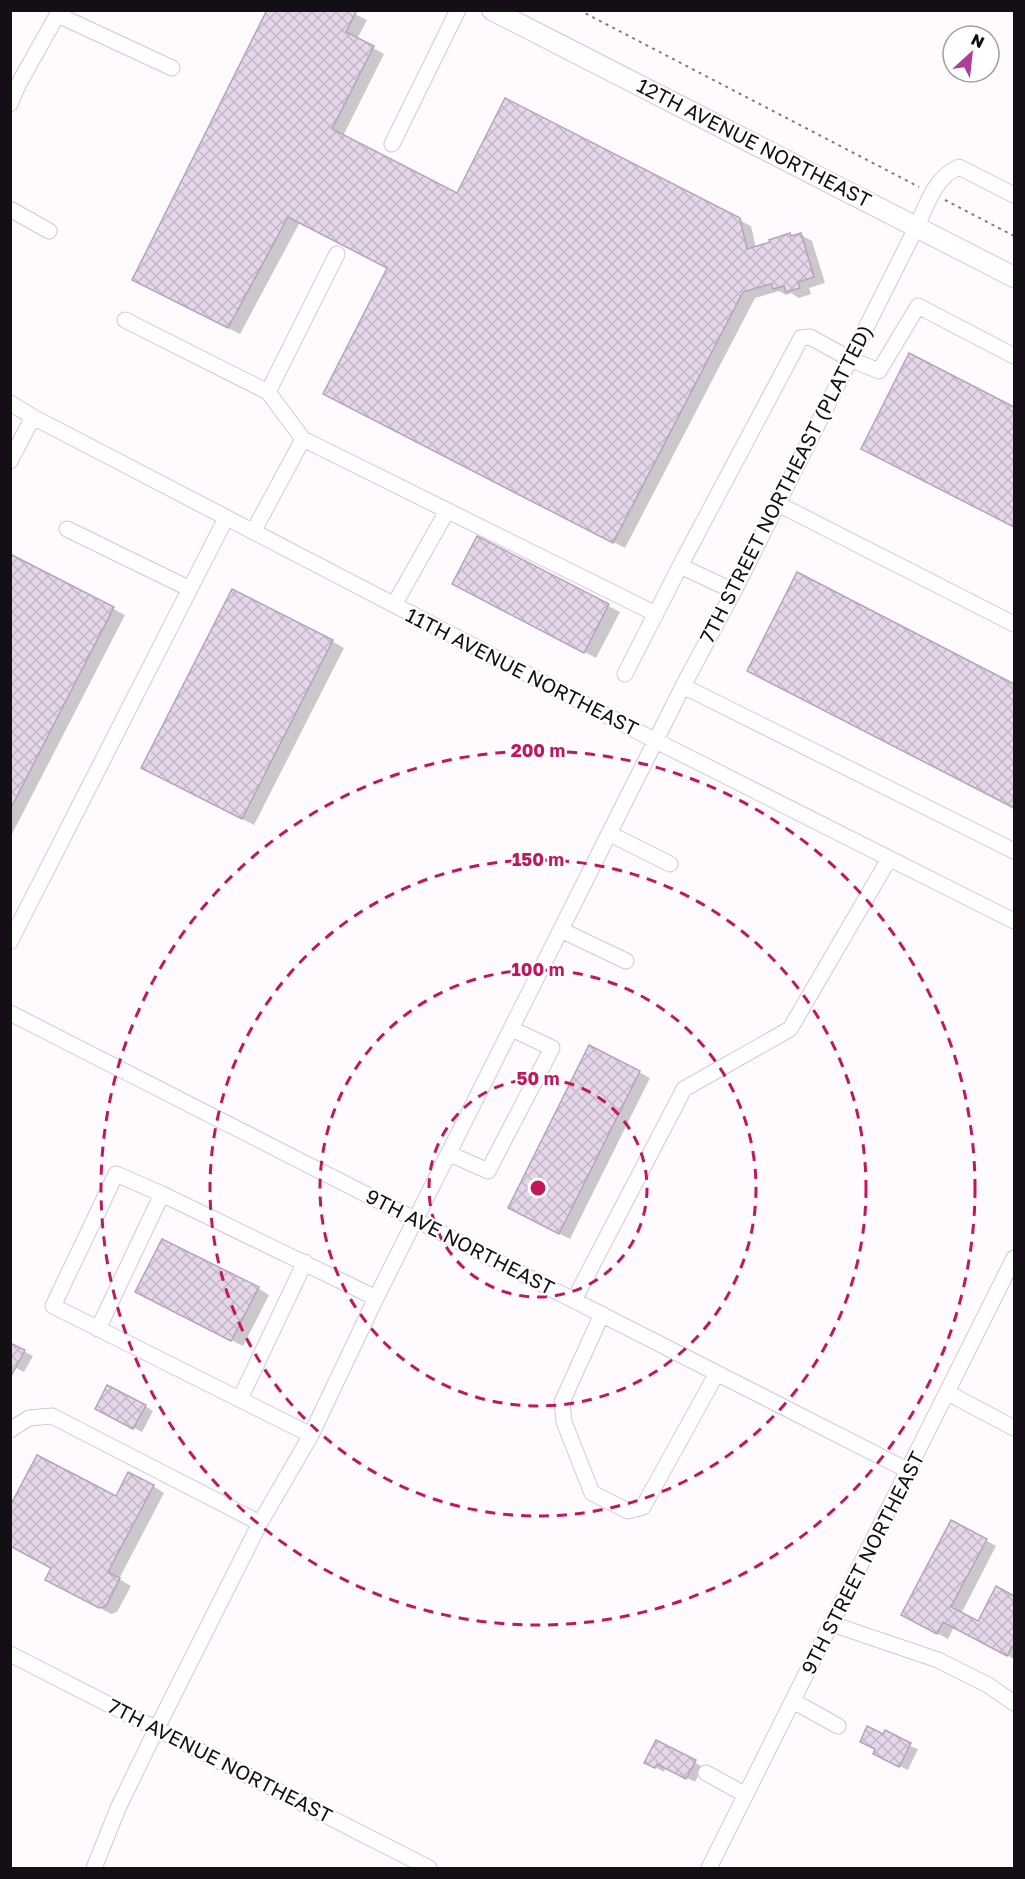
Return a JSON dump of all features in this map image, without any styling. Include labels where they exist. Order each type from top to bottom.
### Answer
[{"type":"main road","name":"12TH AVENUE NORTHEAST","points":[[492,10],[917,226],[1014,278]]},
{"type":"street","points":[[392,144],[458,10]]},
{"type":"street","points":[[10,104],[18,85],[59,13],[172,68]]},
{"type":"street","name":"7TH STREET NORTHEAST (PLATTED)","points":[[94,1869],[118,1806],[261,1523],[311,1435],[376,1298],[683,686],[778,504],[917,226],[931,193],[947,172],[959,167],[1014,195]]},
{"type":"street","points":[[10,209],[49,231]]},
{"type":"street","points":[[268,392],[337,254]]},
{"type":"street","points":[[625,674],[801,338],[810,337],[850,359],[879,371],[918,306],[1014,356]]},
{"type":"street","points":[[126,320],[268,392],[303,439],[656,614]]},
{"type":"street","name":"11TH AVENUE NORTHEAST","points":[[10,404],[656,741],[889,859],[1014,918]]},
{"type":"street","points":[[10,460],[33,417]]},
{"type":"street","points":[[253,532],[303,439]]},
{"type":"street","points":[[778,504],[1014,624]]},
{"type":"street","points":[[394,605],[447,511]]},
{"type":"street","points":[[10,942],[17,914],[226,518]]},
{"type":"street","points":[[67,529],[190,589]]},
{"type":"street","points":[[680,566],[734,591]]},
{"type":"street","points":[[683,686],[1014,851]]},
{"type":"street","points":[[609,834],[670,864]]},
{"type":"street","points":[[574,1300],[684,1089],[790,1029],[889,859]]},
{"type":"street","points":[[561,930],[626,961]]},
{"type":"street","name":"9TH AVE NORTHEAST","points":[[10,1013],[909,1471]]},
{"type":"street","points":[[450,1154],[488,1171],[552,1048],[512,1029]]},
{"type":"street","points":[[311,1435],[53,1306],[116,1174],[305,1262],[376,1298]]},
{"type":"street","points":[[98,1329],[162,1194]]},
{"type":"street","name":"9TH STREET NORTHEAST","points":[[709,1869],[1014,1258]]},
{"type":"street","points":[[240,1399],[305,1262]]},
{"type":"street","points":[[602,1314],[562,1402],[564,1422],[577,1460],[592,1493],[628,1511],[643,1507],[717,1373]]},
{"type":"street","points":[[948,1393],[1014,1428]]},
{"type":"street","points":[[10,1430],[29,1418],[52,1416],[261,1523]]},
{"type":"street","points":[[832,1624],[938,1660],[988,1685],[1014,1703]]},
{"type":"street","name":"7TH AVENUE NORTHEAST","points":[[10,1654],[429,1869]]},
{"type":"street","points":[[794,1701],[838,1726]]},
{"type":"street","points":[[706,1773],[746,1795]]},
{"type":"path","points":[[579,10],[1014,236]]},
{"type":"building","points":[[267,10],[357,10],[346,32],[374,46],[332,129],[457,193],[505,98],[740,218],[747,249],[790,233],[791,236],[801,233],[814,277],[798,282],[800,288],[786,292],[784,286],[773,289],[771,284],[743,292],[613,543],[323,394],[387,268],[288,217],[228,328],[132,280]]},
{"type":"building","points":[[909,353],[1014,407],[1014,527],[861,449]]},
{"type":"building","points":[[477,536],[609,604],[584,653],[452,584]]},
{"type":"building","points":[[10,554],[114,607],[10,810]]},
{"type":"building","points":[[797,572],[1014,684],[1014,808],[747,671]]},
{"type":"building","points":[[232,589],[333,640],[242,819],[141,768]]},
{"type":"building","points":[[589,1045],[640,1071],[559,1234],[508,1208]]},
{"type":"building","points":[[162,1239],[259,1287],[231,1341],[135,1292]]},
{"type":"building","points":[[10,1343],[25,1350],[10,1378]]},
{"type":"building","points":[[107,1385],[146,1405],[133,1429],[95,1409]]},
{"type":"building","points":[[37,1455],[116,1496],[128,1472],[154,1485],[108,1572],[120,1578],[106,1606],[99,1608],[45,1580],[51,1568],[10,1546],[10,1506]]},
{"type":"building","points":[[951,1520],[987,1539],[951,1607],[978,1621],[996,1586],[1014,1596],[1014,1643],[1007,1656],[943,1622],[937,1634],[901,1615]]},
{"type":"building","points":[[867,1726],[883,1734],[885,1730],[911,1743],[899,1767],[873,1754],[875,1749],[860,1742]]},
{"type":"building","points":[[656,1740],[696,1760],[686,1779],[657,1764],[655,1768],[644,1763]]}]
